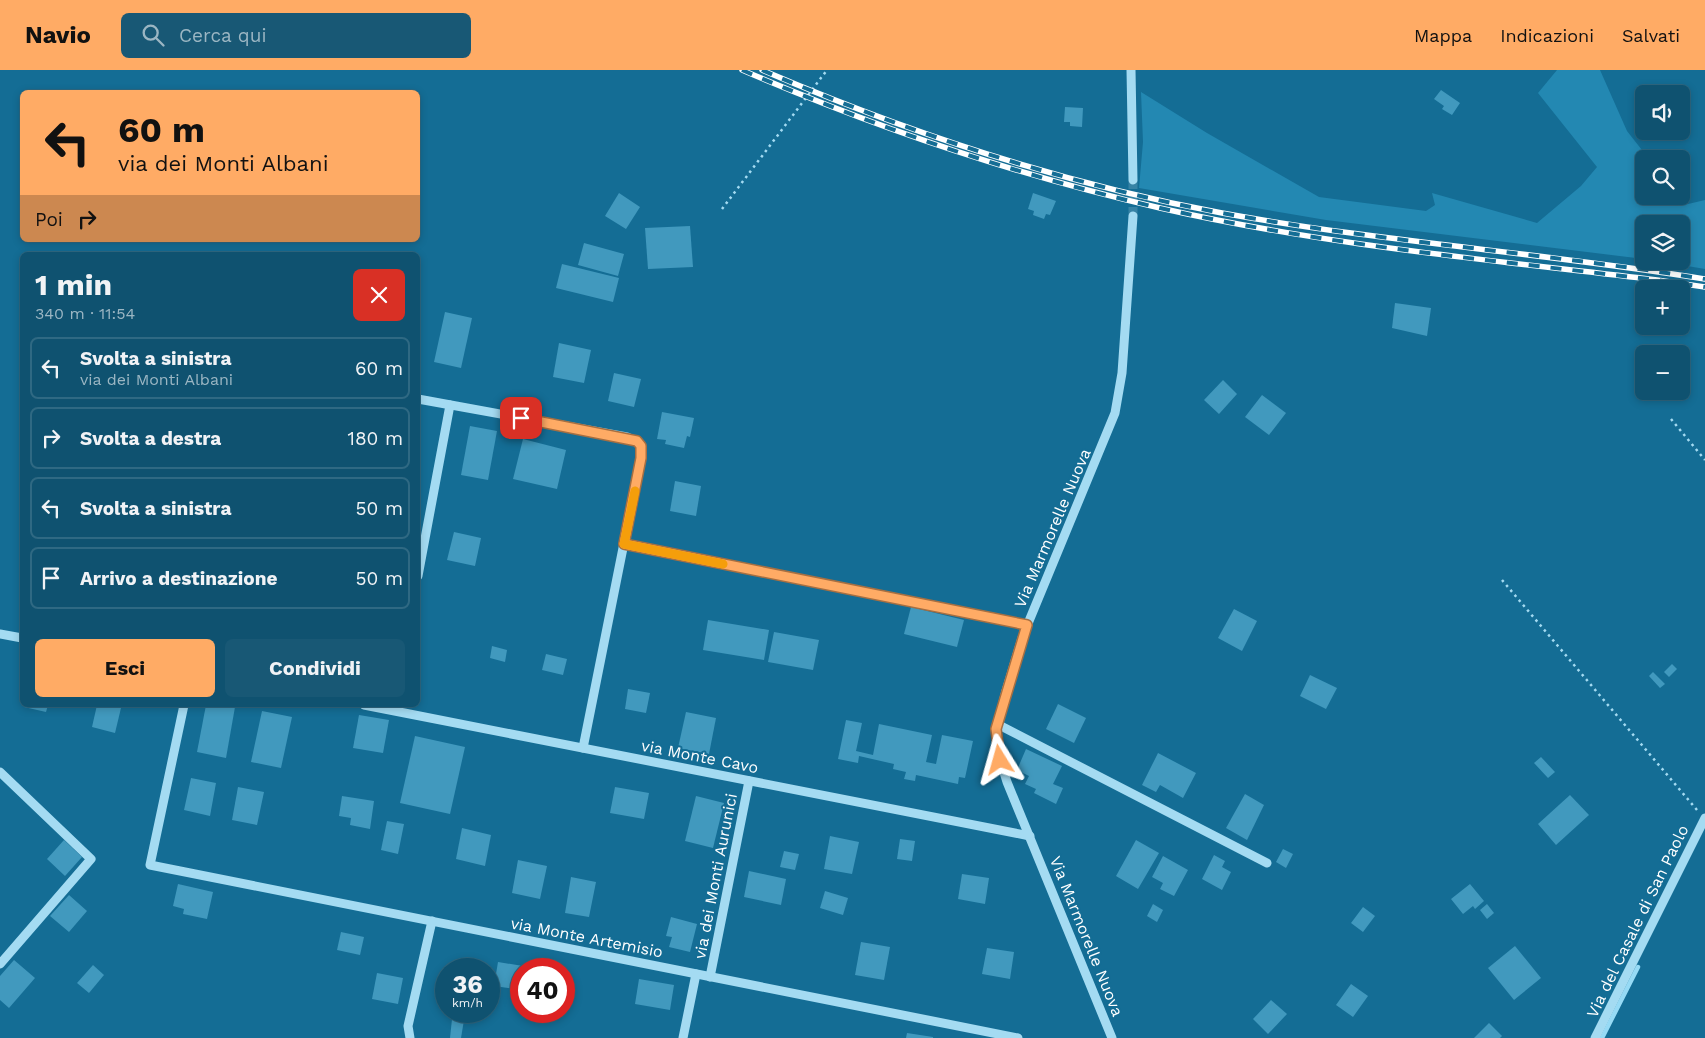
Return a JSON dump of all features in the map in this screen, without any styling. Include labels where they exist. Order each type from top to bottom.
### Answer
[{"type":"street","points":[[1131,70],[1133,180]]},
{"type":"street","name":"Via Marmorelle Nuova","points":[[1112,1038],[1000,760],[997,724],[1027,625],[1115,413],[1122,373],[1133,216]]},
{"type":"street","points":[[420,399],[637,441],[641,446],[641,458],[583,748]]},
{"type":"street","points":[[420,565],[450,405]]},
{"type":"street","points":[[624,544],[1027,625]]},
{"type":"street","points":[[0,634],[20,638]]},
{"type":"street","name":"via Monte Artemisio","points":[[184,707],[150,865],[1018,1038]]},
{"type":"street","name":"via Monte Cavo","points":[[393,708],[583,748],[1030,836]]},
{"type":"street","points":[[997,724],[1267,862]]},
{"type":"street","points":[[0,772],[91,860],[0,964]]},
{"type":"street","name":"via dei Monti Aurunici","points":[[710,977],[749,781]]},
{"type":"street","name":"Via del Casale di San Paolo","points":[[1595,1038],[1705,818]]},
{"type":"street","points":[[410,1038],[408,1026],[432,921]]},
{"type":"street","name":"via dei Monti Aurunici","points":[[683,1038],[696,974]]},
{"type":"path","points":[[722,210],[827,70]]},
{"type":"path","points":[[1671,419],[1705,460]]},
{"type":"path","points":[[1502,580],[1705,818]]},
{"type":"shaded area","points":[[1557,70],[1600,70],[1627,131],[1642,150],[1635,150],[1635,205],[1690,205],[1705,200],[1705,269],[1690,266],[1690,215],[1635,215],[1635,258],[1326,220],[1139,188],[1143,142],[1141,92],[1207,133],[1319,197],[1426,211],[1435,205],[1432,193],[1537,223],[1581,186],[1597,167],[1538,93]]},
{"type":"building","points":[[1441,90],[1460,103],[1452,115],[1442,109],[1444,106],[1434,99]]},
{"type":"building","points":[[1065,107],[1083,108],[1082,127],[1070,126],[1070,122],[1064,122]]},
{"type":"building","points":[[619,193],[640,207],[626,229],[605,216]]},
{"type":"building","points":[[1033,193],[1056,201],[1050,215],[1046,214],[1044,219],[1033,215],[1034,211],[1028,209]]},
{"type":"building","points":[[690,226],[693,267],[648,269],[645,228]]},
{"type":"building","points":[[584,243],[624,254],[618,276],[578,265]]},
{"type":"building","points":[[562,264],[619,278],[613,302],[556,288]]},
{"type":"building","points":[[1395,303],[1431,308],[1427,336],[1392,328]]},
{"type":"building","points":[[445,312],[472,318],[461,368],[434,362]]},
{"type":"building","points":[[559,343],[591,350],[584,383],[553,377]]},
{"type":"building","points":[[614,373],[641,379],[634,407],[608,401]]},
{"type":"building","points":[[1223,380],[1237,394],[1219,414],[1204,400]]},
{"type":"building","points":[[1262,395],[1286,413],[1269,435],[1245,417]]},
{"type":"building","points":[[662,412],[694,418],[690,437],[687,436],[684,448],[665,444],[666,440],[657,439]]},
{"type":"building","points":[[470,426],[497,431],[488,480],[461,475]]},
{"type":"building","points":[[523,439],[566,450],[557,489],[513,479]]},
{"type":"building","points":[[675,481],[701,486],[696,516],[670,511]]},
{"type":"building","points":[[454,532],[481,538],[475,566],[447,560]]},
{"type":"building","points":[[911,607],[964,620],[957,647],[904,634]]},
{"type":"building","points":[[1234,609],[1257,621],[1242,651],[1218,638]]},
{"type":"building","points":[[708,620],[769,630],[764,660],[703,650]]},
{"type":"building","points":[[774,632],[819,640],[813,670],[768,662]]},
{"type":"building","points":[[492,646],[507,650],[505,662],[490,658]]},
{"type":"building","points":[[546,654],[567,659],[563,675],[542,670]]},
{"type":"building","points":[[1672,664],[1677,669],[1669,677],[1664,672]]},
{"type":"building","points":[[1653,672],[1665,684],[1660,688],[1649,676]]},
{"type":"building","points":[[1310,675],[1337,688],[1326,709],[1300,696]]},
{"type":"building","points":[[628,689],[650,693],[646,713],[625,709]]},
{"type":"building","points":[[1058,704],[1086,718],[1074,743],[1046,729]]},
{"type":"building","points":[[24,707],[47,707],[46,712]]},
{"type":"building","points":[[97,707],[121,708],[115,733],[92,727]]},
{"type":"building","points":[[206,707],[235,707],[226,758],[197,752]]},
{"type":"building","points":[[262,711],[292,717],[281,768],[251,762]]},
{"type":"building","points":[[686,712],[716,718],[709,754],[678,748]]},
{"type":"building","points":[[359,715],[389,720],[383,753],[353,748]]},
{"type":"building","points":[[846,720],[862,723],[856,751],[873,755],[879,724],[932,735],[926,762],[936,764],[942,735],[973,741],[965,778],[959,777],[958,784],[916,775],[915,781],[904,779],[906,772],[893,769],[894,764],[859,756],[858,763],[838,759]]},
{"type":"building","points":[[415,736],[465,747],[450,814],[400,803]]},
{"type":"building","points":[[1026,749],[1062,766],[1053,784],[1063,788],[1056,804],[1034,793],[1036,789],[1025,784],[1029,776],[1017,770]]},
{"type":"building","points":[[1158,753],[1196,773],[1183,798],[1160,785],[1156,792],[1142,785]]},
{"type":"building","points":[[1541,757],[1555,772],[1548,778],[1534,763]]},
{"type":"building","points":[[191,778],[216,783],[210,816],[184,810]]},
{"type":"building","points":[[238,787],[264,792],[257,825],[232,820]]},
{"type":"building","points":[[615,787],[649,793],[644,819],[610,813]]},
{"type":"building","points":[[1245,794],[1264,805],[1247,840],[1226,828]]},
{"type":"building","points":[[1570,795],[1589,815],[1556,845],[1538,824]]},
{"type":"building","points":[[342,796],[374,801],[370,829],[350,825],[351,818],[339,816]]},
{"type":"building","points":[[696,796],[724,803],[713,848],[685,841]]},
{"type":"building","points":[[387,821],[404,824],[398,854],[381,850]]},
{"type":"building","points":[[462,828],[491,835],[485,866],[456,859]]},
{"type":"building","points":[[830,836],[859,842],[852,874],[824,869]]},
{"type":"building","points":[[900,839],[915,841],[912,861],[897,859]]},
{"type":"building","points":[[64,840],[82,857],[65,876],[47,859]]},
{"type":"building","points":[[1136,840],[1159,853],[1138,889],[1116,876]]},
{"type":"building","points":[[1283,849],[1293,854],[1286,868],[1276,862]]},
{"type":"building","points":[[784,851],[799,854],[795,870],[780,867]]},
{"type":"building","points":[[1214,855],[1225,861],[1222,867],[1231,872],[1222,890],[1202,879]]},
{"type":"building","points":[[1163,856],[1188,870],[1174,896],[1160,889],[1163,883],[1152,877]]},
{"type":"building","points":[[518,860],[547,866],[540,899],[512,893]]},
{"type":"building","points":[[749,871],[786,879],[781,905],[744,897]]},
{"type":"building","points":[[962,874],[989,878],[985,904],[958,899]]},
{"type":"building","points":[[571,877],[596,882],[589,917],[565,913]]},
{"type":"building","points":[[178,884],[213,892],[207,919],[183,914],[184,909],[173,906]]},
{"type":"building","points":[[1470,884],[1484,901],[1475,909],[1473,906],[1463,914],[1451,899]]},
{"type":"building","points":[[825,891],[848,898],[843,915],[820,908]]},
{"type":"building","points":[[69,895],[87,911],[69,932],[50,916]]},
{"type":"building","points":[[1153,904],[1163,910],[1157,922],[1147,916]]},
{"type":"building","points":[[1487,904],[1494,913],[1487,919],[1480,910]]},
{"type":"building","points":[[1363,907],[1375,916],[1363,932],[1351,923]]},
{"type":"building","points":[[671,917],[697,924],[690,952],[669,947],[672,937],[666,936]]},
{"type":"building","points":[[341,932],[364,937],[360,955],[337,950]]},
{"type":"building","points":[[861,942],[890,947],[884,980],[855,975]]},
{"type":"building","points":[[1515,946],[1541,978],[1514,1000],[1488,968]]},
{"type":"building","points":[[987,948],[1014,952],[1010,979],[982,974]]},
{"type":"building","points":[[14,960],[35,978],[9,1008],[0,1000],[0,976]]},
{"type":"building","points":[[500,962],[510,964],[510,988],[500,987]]},
{"type":"building","points":[[93,965],[104,975],[89,993],[77,983]]},
{"type":"building","points":[[377,973],[403,978],[398,1004],[372,999]]},
{"type":"building","points":[[639,979],[674,985],[670,1010],[635,1004]]},
{"type":"building","points":[[1351,984],[1368,996],[1353,1017],[1336,1005]]},
{"type":"building","points":[[1271,1000],[1287,1014],[1268,1034],[1253,1019]]},
{"type":"building","points":[[452,1023],[464,1023],[461,1038],[450,1038]]},
{"type":"building","points":[[1489,1023],[1502,1036],[1500,1038],[1474,1038]]},
{"type":"building","points":[[907,1033],[933,1037],[933,1038],[906,1038]]},
{"type":"waterway","points":[[1602,1038],[1638,967]]},
{"type":"tunnel","points":[[1133,180],[1133,216]]},
{"type":"railway","points":[[742,70],[844,111],[948,148],[1053,181],[1160,208],[1221,221],[1345,242],[1705,287]]},
{"type":"railway","points":[[762,70],[874,115],[988,154],[1046,172],[1163,201],[1222,213],[1342,232],[1705,279]]},
{"type":"slow traffic","points":[[635,491],[624,544],[723,564]]},
{"type":"route","points":[[521,418],[627,437],[637,441],[641,446],[641,458],[624,544],[1027,625],[1011,673],[996,729],[1000,760]]}]
